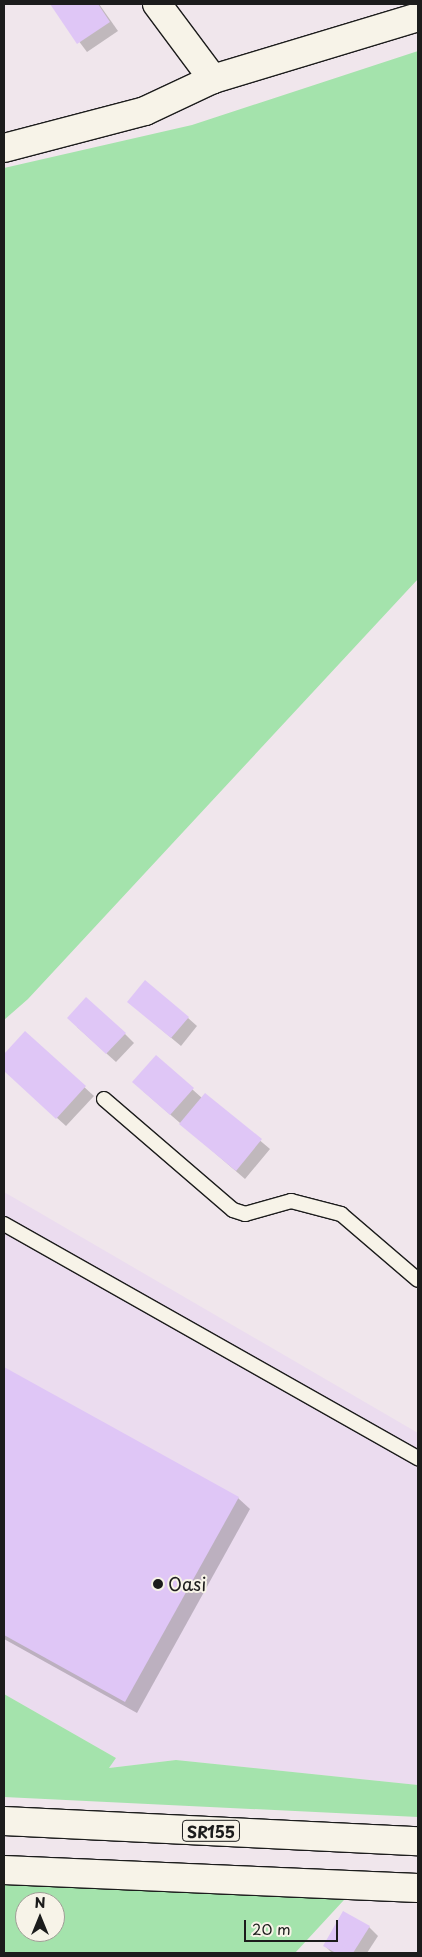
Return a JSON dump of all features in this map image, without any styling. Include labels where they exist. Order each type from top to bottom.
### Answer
[{"type":"street","points":[[157,4],[213,79]]},
{"type":"street","points":[[4,148],[145,111],[213,79],[418,18]]},
{"type":"street","name":"SR155","points":[[4,1821],[418,1841]]},
{"type":"street","points":[[4,1870],[418,1888]]},
{"type":"lane","points":[[104,1099],[233,1210],[245,1214],[292,1201],[341,1214],[418,1280]]},
{"type":"lane","points":[[4,1224],[418,1458]]},
{"type":"shaded area","points":[[4,1192],[418,1433],[418,1785],[176,1760],[109,1768],[116,1758],[4,1694]]},
{"type":"green space","points":[[418,51],[418,579],[28,999],[4,1020],[4,168],[192,125]]},
{"type":"green space","points":[[4,1694],[116,1758],[109,1768],[176,1760],[418,1785],[418,1817],[4,1797]]},
{"type":"green space","points":[[4,1858],[367,1875],[295,1953],[4,1953]]},
{"type":"building","points":[[50,4],[98,4],[110,22],[77,44]]},
{"type":"building","points":[[145,980],[189,1017],[171,1038],[127,1002]]},
{"type":"building","points":[[86,997],[126,1033],[106,1054],[67,1018]]},
{"type":"building","points":[[25,1031],[86,1086],[56,1119],[4,1071],[4,1054]]},
{"type":"building","points":[[156,1055],[194,1088],[170,1115],[132,1082]]},
{"type":"building","points":[[205,1093],[262,1139],[236,1171],[179,1124]]},
{"type":"building","points":[[4,1367],[239,1497],[125,1702],[4,1635]]},
{"type":"building","points":[[343,1911],[370,1926],[353,1953],[336,1953],[323,1946]]},
{"type":"place","name":"Oasi","points":[[158,1584]]}]
